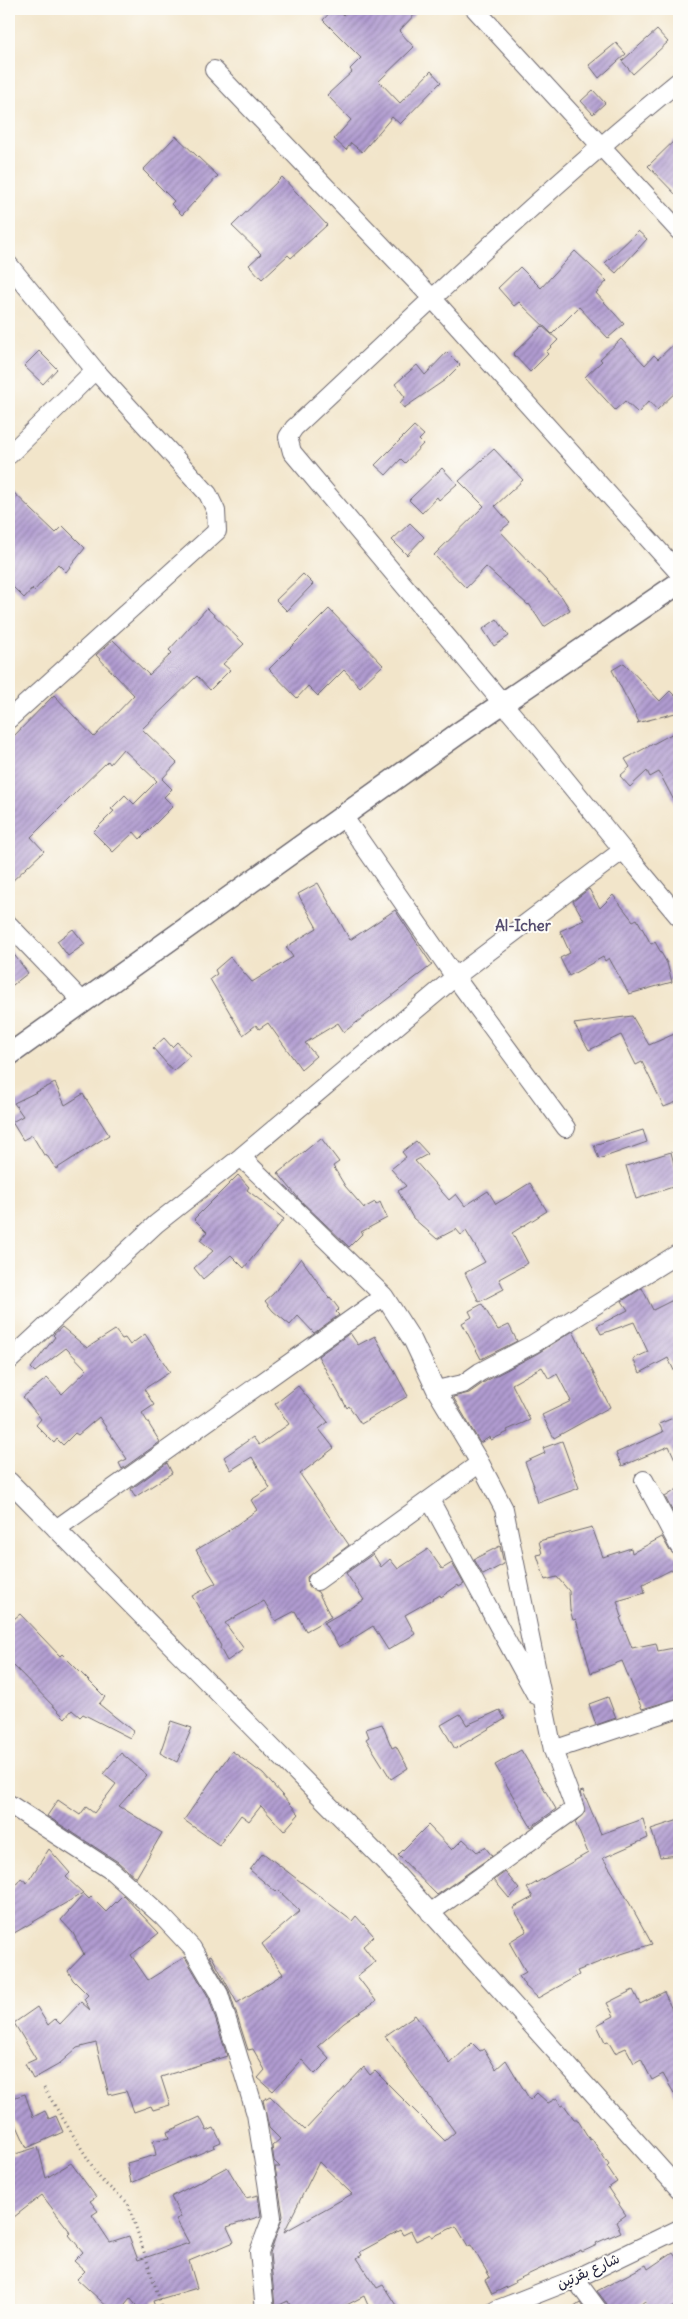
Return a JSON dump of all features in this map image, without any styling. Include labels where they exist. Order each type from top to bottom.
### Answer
[{"type":"street","points":[[475,9],[679,231]]},
{"type":"street","points":[[214,70],[432,298],[679,573]]},
{"type":"street","points":[[679,81],[600,145],[432,298],[294,428],[288,437],[292,452],[679,917]]},
{"type":"street","points":[[9,265],[94,370],[208,494],[216,511],[217,531],[9,719]]},
{"type":"street","points":[[9,455],[94,370]]},
{"type":"street","points":[[9,1056],[343,816],[679,583]]},
{"type":"street","points":[[343,816],[455,978],[566,1128]]},
{"type":"street","points":[[9,1361],[156,1224],[455,978],[623,850]]},
{"type":"street","points":[[9,925],[83,1002]]},
{"type":"street","points":[[241,1156],[384,1296],[413,1341],[436,1390],[480,1463],[504,1509],[553,1750],[575,1809],[430,1913]]},
{"type":"street","points":[[436,1390],[463,1384],[480,1372],[533,1344],[679,1253]]},
{"type":"street","points":[[56,1529],[384,1296]]},
{"type":"street","points":[[317,1581],[480,1463]]},
{"type":"street","points":[[644,1480],[679,1546]]},
{"type":"street","points":[[9,1481],[386,1863],[679,2189]]},
{"type":"street","points":[[430,1500],[545,1711]]},
{"type":"street","points":[[553,1750],[679,1708]]},
{"type":"street","points":[[9,1804],[112,1871],[162,1916],[192,1948],[219,1994],[256,2114],[272,2216],[259,2252],[265,2310]]},
{"type":"street","name":"شارع بقرتين","points":[[496,2310],[575,2279],[679,2229]]},
{"type":"street","points":[[575,2279],[598,2310]]},
{"type":"path","points":[[44,2088],[101,2180],[128,2203],[163,2310]]},
{"type":"building","points":[[333,9],[336,9],[343,15],[349,9],[420,9],[399,31],[414,47],[379,81],[400,103],[431,71],[441,82],[400,124],[392,117],[362,152],[351,143],[346,150],[334,139],[351,120],[327,95],[352,72],[350,69],[361,58],[323,20]]},
{"type":"building","points":[[657,30],[668,42],[633,74],[622,61]]},
{"type":"building","points":[[616,43],[626,54],[599,78],[589,65]]},
{"type":"building","points":[[593,90],[605,103],[593,114],[581,101]]},
{"type":"building","points":[[176,136],[218,176],[182,215],[171,204],[174,201],[143,170]]},
{"type":"building","points":[[679,136],[679,198],[648,166]]},
{"type":"building","points":[[282,177],[327,225],[291,258],[288,255],[262,279],[249,265],[261,254],[232,226]]},
{"type":"building","points":[[638,231],[647,239],[616,273],[605,263]]},
{"type":"building","points":[[575,251],[607,281],[596,293],[624,324],[608,338],[579,307],[552,334],[519,302],[514,306],[498,288],[520,267],[541,288]]},
{"type":"building","points":[[542,326],[558,340],[546,352],[548,354],[530,372],[513,354]]},
{"type":"building","points":[[621,339],[645,365],[654,355],[658,359],[679,339],[679,389],[657,410],[649,401],[638,413],[625,401],[615,410],[585,377]]},
{"type":"building","points":[[39,351],[57,369],[43,384],[24,366]]},
{"type":"building","points":[[447,352],[460,365],[445,380],[404,408],[400,403],[405,397],[395,384],[417,365],[425,375]]},
{"type":"building","points":[[414,426],[424,435],[419,440],[423,444],[405,463],[401,459],[386,475],[375,465]]},
{"type":"building","points":[[494,449],[523,480],[495,506],[510,523],[500,531],[562,597],[570,610],[544,627],[529,604],[486,567],[466,588],[434,555],[484,506],[459,481]]},
{"type":"building","points":[[442,468],[457,484],[439,500],[437,497],[422,513],[409,500]]},
{"type":"building","points":[[9,488],[56,533],[63,526],[85,548],[66,572],[58,564],[34,591],[32,589],[24,598],[9,583]]},
{"type":"building","points":[[410,523],[424,537],[407,555],[392,540]]},
{"type":"building","points":[[303,574],[313,584],[287,611],[276,600]]},
{"type":"building","points":[[207,608],[244,644],[223,664],[230,670],[210,690],[197,676],[142,729],[177,763],[162,779],[172,789],[164,797],[173,806],[140,839],[134,832],[113,852],[93,832],[114,811],[111,809],[125,795],[134,804],[157,781],[123,749],[110,764],[108,761],[31,837],[44,851],[9,884],[9,741],[54,695],[94,737],[134,695],[96,655],[113,640],[149,675],[172,653],[169,650]]},
{"type":"building","points":[[329,609],[383,665],[360,687],[344,670],[318,696],[308,686],[297,698],[269,669]]},
{"type":"building","points":[[497,619],[509,636],[494,646],[483,629]]},
{"type":"building","points":[[624,663],[660,701],[670,691],[679,700],[679,712],[637,723],[639,722],[612,670]]},
{"type":"building","points":[[679,730],[679,810],[659,772],[650,777],[647,771],[630,787],[620,776],[630,767],[625,759]]},
{"type":"building","points":[[318,883],[350,940],[395,910],[432,965],[344,1032],[338,1023],[305,1043],[316,1056],[301,1069],[268,1023],[259,1029],[256,1025],[243,1035],[210,979],[217,974],[215,970],[230,957],[252,982],[293,957],[286,947],[317,928],[298,894]]},
{"type":"building","points":[[589,889],[600,908],[613,895],[633,921],[637,919],[651,944],[655,942],[667,963],[672,982],[629,994],[609,958],[605,961],[603,957],[569,976],[560,958],[570,953],[560,931],[584,920],[573,901]]},
{"type":"building","points":[[73,929],[85,944],[68,956],[57,941]]},
{"type":"building","points":[[9,948],[28,973],[9,988]]},
{"type":"building","points":[[632,1016],[649,1045],[679,1032],[679,1101],[664,1107],[642,1062],[636,1065],[621,1035],[589,1050],[574,1024]]},
{"type":"building","points":[[164,1038],[172,1047],[177,1042],[190,1056],[173,1071],[153,1048]]},
{"type":"building","points":[[55,1083],[65,1105],[83,1094],[109,1135],[56,1169],[46,1154],[44,1155],[32,1135],[23,1140],[12,1122],[23,1116],[14,1103]]},
{"type":"building","points":[[643,1130],[647,1142],[599,1159],[594,1145]]},
{"type":"building","points":[[321,1138],[339,1162],[333,1166],[345,1186],[364,1208],[375,1202],[376,1205],[380,1202],[387,1218],[361,1232],[362,1234],[349,1247],[299,1199],[278,1173]]},
{"type":"building","points":[[416,1141],[428,1154],[415,1161],[449,1200],[456,1194],[465,1206],[488,1191],[496,1204],[530,1183],[547,1211],[512,1233],[528,1263],[499,1279],[504,1289],[479,1302],[465,1273],[485,1262],[466,1231],[461,1235],[456,1229],[437,1239],[413,1218],[398,1191],[406,1186],[391,1169],[406,1157],[402,1152]]},
{"type":"building","points":[[671,1152],[679,1185],[636,1199],[626,1166]]},
{"type":"building","points":[[238,1175],[249,1187],[247,1190],[284,1219],[244,1268],[231,1255],[203,1279],[194,1268],[213,1251],[200,1240],[207,1232],[194,1219]]},
{"type":"building","points":[[301,1258],[339,1309],[336,1312],[339,1315],[314,1333],[298,1316],[290,1325],[273,1311],[265,1301],[273,1294]]},
{"type":"building","points":[[642,1288],[653,1310],[679,1297],[679,1381],[668,1358],[640,1373],[633,1359],[648,1352],[634,1322],[601,1334],[597,1326],[628,1310],[622,1301]]},
{"type":"building","points":[[482,1304],[498,1330],[509,1325],[517,1341],[481,1359],[462,1323],[472,1317],[469,1311]]},
{"type":"building","points":[[62,1327],[87,1348],[115,1330],[130,1345],[145,1334],[170,1372],[144,1389],[154,1405],[142,1413],[160,1442],[122,1469],[119,1463],[127,1459],[99,1417],[78,1435],[75,1433],[63,1445],[57,1439],[54,1443],[36,1425],[41,1419],[23,1397],[47,1378],[62,1394],[87,1370],[66,1348],[35,1372],[31,1368],[55,1337],[53,1335]]},
{"type":"building","points":[[573,1331],[610,1407],[554,1438],[542,1415],[571,1401],[557,1374],[549,1379],[542,1367],[512,1384],[530,1420],[507,1430],[508,1432],[491,1440],[490,1437],[480,1443],[453,1397],[469,1393],[486,1381],[538,1353]]},
{"type":"building","points":[[350,1333],[358,1345],[375,1336],[408,1396],[361,1424],[349,1406],[347,1408],[318,1356]]},
{"type":"building","points":[[298,1386],[328,1422],[319,1429],[334,1448],[300,1474],[349,1545],[307,1577],[308,1587],[318,1592],[331,1617],[306,1631],[295,1611],[276,1621],[264,1601],[225,1623],[244,1649],[227,1661],[220,1648],[221,1646],[192,1596],[216,1583],[196,1550],[225,1533],[257,1510],[251,1500],[270,1488],[252,1457],[231,1470],[224,1457],[253,1437],[259,1445],[289,1424],[275,1404]]},
{"type":"building","points":[[673,1418],[677,1426],[679,1425],[679,1468],[669,1446],[622,1466],[616,1453],[663,1432],[659,1424]]},
{"type":"building","points":[[562,1441],[579,1488],[538,1503],[525,1462],[545,1453],[543,1448]]},
{"type":"building","points":[[167,1463],[172,1473],[135,1497],[131,1489]]},
{"type":"building","points":[[679,1488],[679,1524],[665,1497]]},
{"type":"building","points":[[592,1527],[603,1557],[631,1548],[632,1553],[662,1537],[670,1551],[679,1557],[679,1566],[643,1584],[645,1593],[617,1601],[622,1617],[620,1618],[632,1648],[656,1643],[658,1651],[679,1647],[679,1698],[642,1709],[622,1661],[591,1673],[576,1619],[573,1620],[570,1610],[569,1591],[557,1577],[545,1580],[537,1555],[542,1554],[539,1541]]},
{"type":"building","points":[[500,1546],[504,1564],[483,1575],[474,1559]]},
{"type":"building","points":[[428,1549],[442,1569],[452,1563],[464,1584],[459,1587],[458,1585],[441,1597],[440,1595],[405,1615],[415,1634],[388,1650],[373,1626],[339,1647],[324,1623],[364,1600],[346,1573],[373,1554],[381,1567],[390,1559],[398,1569]]},
{"type":"building","points":[[20,1614],[60,1656],[62,1654],[105,1697],[99,1704],[134,1732],[130,1738],[83,1714],[80,1717],[72,1710],[65,1718],[9,1661],[9,1623]]},
{"type":"building","points":[[608,1697],[616,1718],[596,1725],[589,1704]]},
{"type":"building","points":[[500,1710],[505,1719],[455,1749],[441,1725],[460,1714],[467,1725]]},
{"type":"building","points":[[171,1721],[192,1728],[177,1762],[160,1753]]},
{"type":"building","points":[[382,1724],[392,1748],[396,1746],[408,1768],[391,1779],[366,1739],[369,1737],[366,1729]]},
{"type":"building","points":[[521,1750],[556,1809],[531,1827],[495,1765]]},
{"type":"building","points":[[232,1751],[263,1774],[299,1814],[284,1831],[261,1806],[249,1821],[241,1815],[219,1845],[184,1820]]},
{"type":"building","points":[[121,1753],[147,1775],[119,1806],[162,1833],[136,1878],[118,1862],[47,1816],[58,1800],[80,1815],[86,1807],[94,1813],[116,1784],[103,1774]]},
{"type":"building","points":[[583,1791],[601,1834],[643,1819],[648,1838],[603,1858],[652,1944],[577,1971],[579,1975],[538,1998],[525,1986],[519,1976],[526,1972],[509,1942],[527,1931],[513,1908],[533,1897],[527,1888],[588,1853],[575,1822],[585,1812],[580,1792]]},
{"type":"building","points":[[679,1820],[679,1855],[660,1857],[651,1829]]},
{"type":"building","points":[[428,1825],[452,1850],[463,1839],[477,1852],[485,1847],[492,1856],[437,1895],[398,1855]]},
{"type":"building","points":[[49,1849],[70,1873],[66,1877],[83,1893],[9,1936],[9,1894],[21,1878],[27,1883]]},
{"type":"building","points":[[263,1853],[352,1921],[356,1916],[374,1936],[363,1946],[375,1962],[357,1976],[376,2001],[344,2023],[318,2046],[330,2059],[315,2074],[302,2060],[273,2091],[258,2078],[265,2070],[253,2049],[248,2050],[229,1991],[209,1956],[211,1955],[237,2003],[283,1974],[262,1944],[300,1911],[278,1890],[276,1892],[250,1870]]},
{"type":"building","points":[[505,1872],[519,1889],[509,1898],[494,1880]]},
{"type":"building","points":[[84,1894],[89,1899],[91,1897],[106,1912],[123,1895],[159,1933],[131,1955],[148,1980],[185,1957],[209,1998],[227,2056],[161,2077],[170,2105],[153,2110],[151,2106],[134,2112],[126,2091],[109,2095],[96,2043],[77,2048],[58,2065],[33,2079],[25,2064],[36,2059],[14,2023],[37,2007],[48,2025],[55,2019],[60,2024],[81,2002],[90,2010],[84,1999],[88,1995],[73,1980],[68,1971],[84,1954],[73,1933],[61,1920]]},
{"type":"building","points":[[633,1990],[640,2004],[664,1992],[674,2014],[679,2031],[679,2102],[663,2074],[652,2080],[641,2059],[634,2063],[626,2048],[615,2053],[608,2041],[605,2042],[597,2025],[614,2016],[607,2003]]},
{"type":"building","points":[[415,2015],[450,2064],[472,2043],[480,2051],[484,2049],[496,2069],[506,2060],[530,2100],[537,2093],[548,2103],[557,2098],[561,2106],[564,2105],[574,2119],[577,2119],[609,2165],[607,2167],[617,2182],[608,2188],[626,2215],[616,2222],[621,2232],[596,2243],[597,2245],[582,2252],[581,2250],[514,2281],[515,2283],[492,2294],[485,2280],[490,2277],[471,2245],[468,2246],[456,2226],[432,2237],[430,2234],[416,2241],[411,2231],[403,2235],[400,2230],[360,2252],[362,2255],[357,2258],[377,2288],[383,2285],[399,2310],[370,2310],[364,2296],[337,2310],[292,2310],[288,2301],[275,2307],[270,2253],[283,2216],[275,2167],[280,2167],[274,2161],[272,2146],[280,2139],[269,2128],[263,2100],[270,2096],[305,2130],[364,2067],[370,2075],[375,2071],[445,2141],[455,2132],[385,2036]],"holes":[[[319,2162],[352,2194],[284,2232]]]},
{"type":"building","points":[[25,2094],[33,2117],[45,2111],[49,2119],[56,2116],[63,2132],[27,2148],[13,2117],[9,2119],[9,2099]]},
{"type":"building","points":[[200,2117],[207,2131],[214,2128],[221,2142],[214,2145],[215,2147],[131,2183],[127,2163],[156,2155],[153,2141],[169,2138],[167,2132]]},
{"type":"building","points":[[38,2147],[46,2178],[71,2163],[96,2197],[90,2201],[98,2211],[92,2215],[110,2242],[129,2236],[138,2260],[189,2243],[176,2219],[181,2217],[171,2197],[227,2167],[246,2198],[258,2195],[261,2216],[227,2227],[234,2242],[189,2261],[197,2288],[153,2301],[156,2310],[140,2310],[130,2298],[120,2310],[111,2310],[77,2279],[85,2271],[74,2261],[83,2252],[42,2195],[9,2221],[9,2156]]},
{"type":"building","points":[[673,2252],[679,2261],[679,2304],[666,2310],[650,2310],[645,2301],[633,2310],[608,2310],[607,2304],[597,2291],[646,2265],[648,2269]]},
{"type":"building","points":[[580,2303],[585,2310],[570,2310]]},
{"type":"district","name":"Al-Icher","points":[[523,926]]}]
